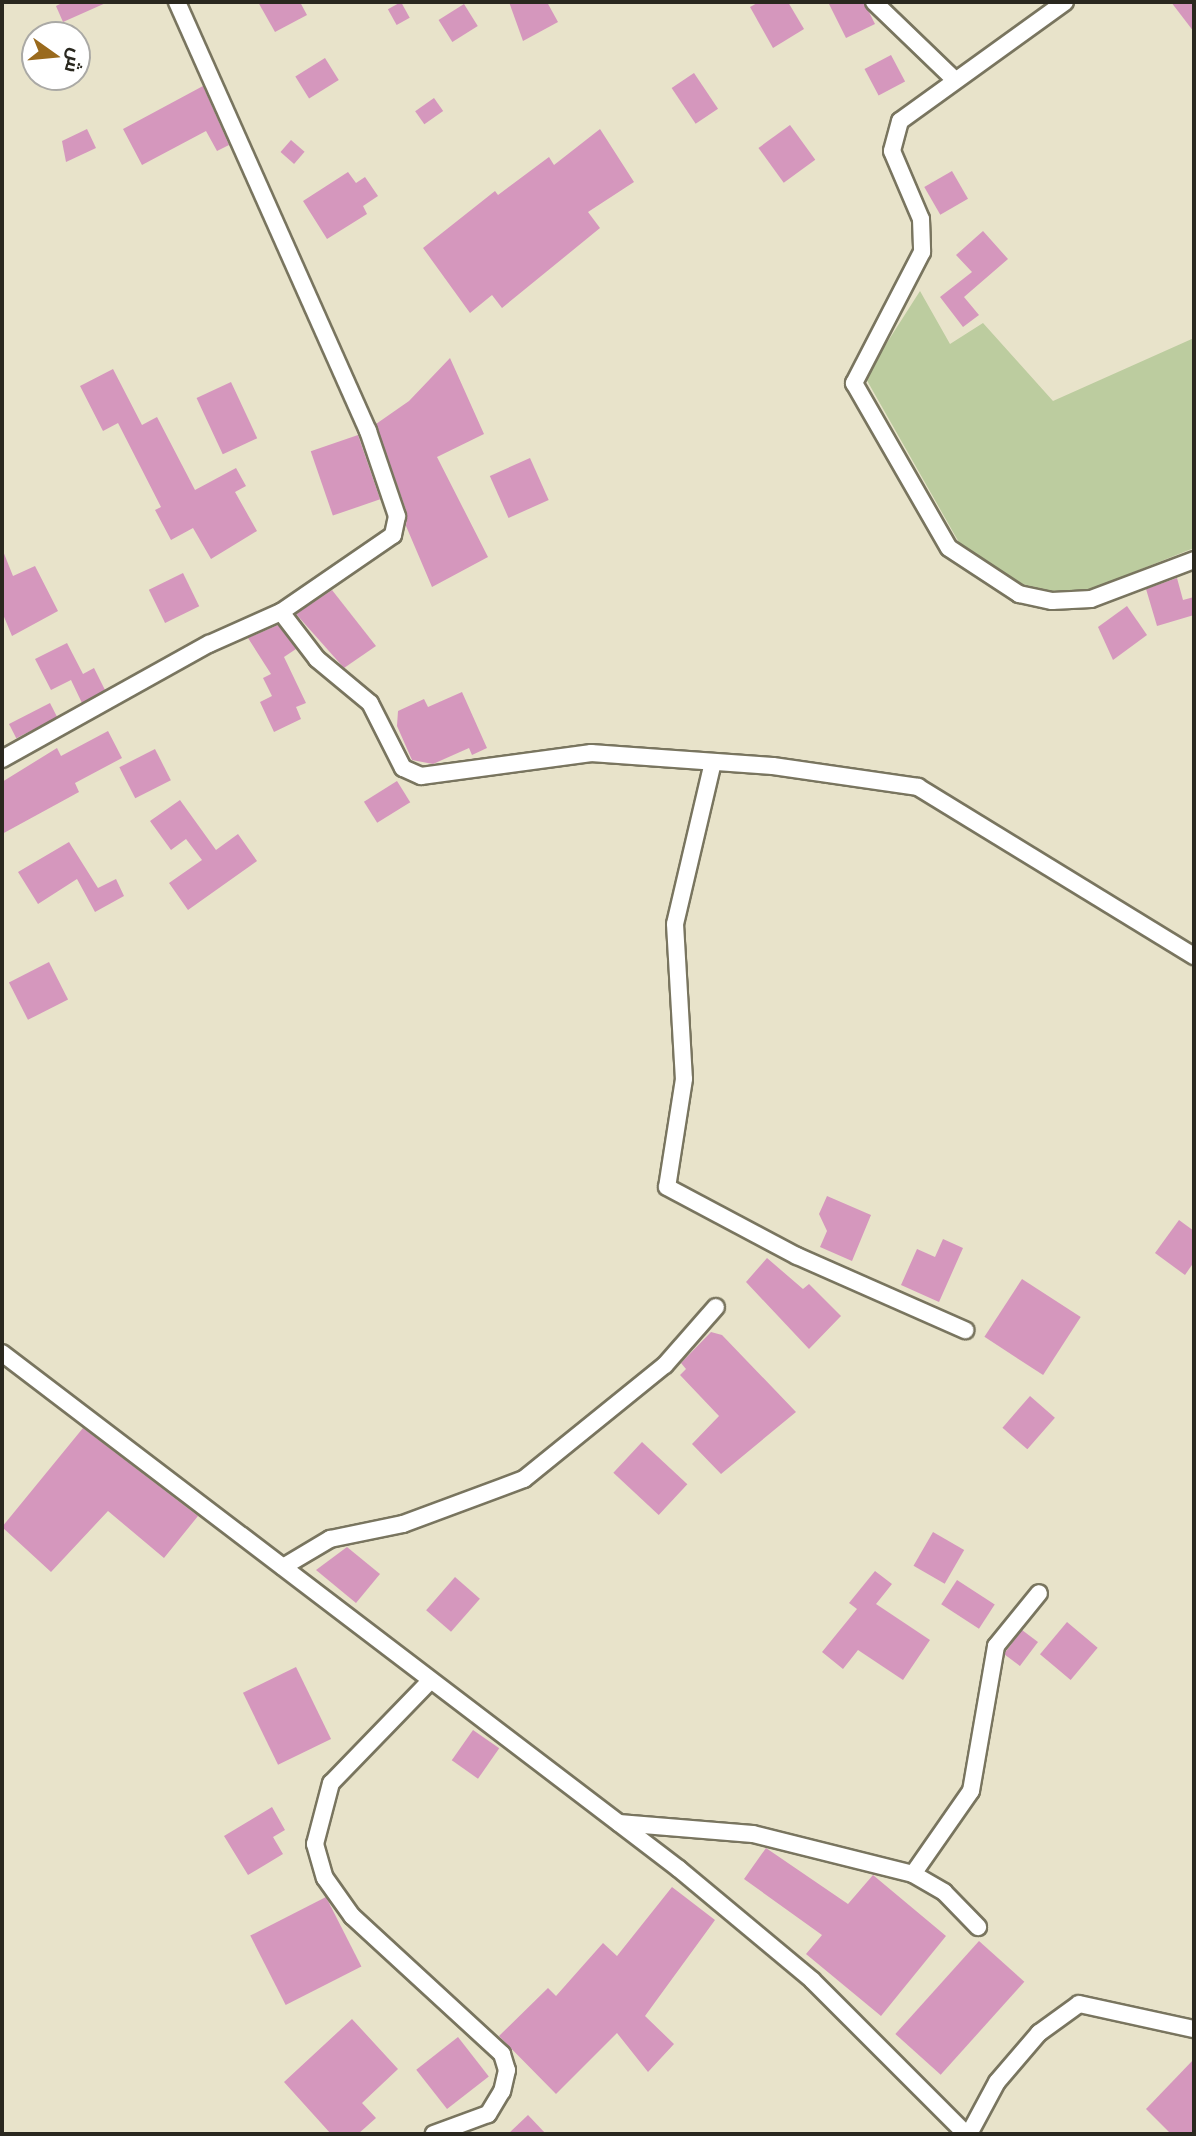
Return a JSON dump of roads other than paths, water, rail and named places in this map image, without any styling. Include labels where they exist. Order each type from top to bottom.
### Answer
[{"type":"street","points":[[2,759],[209,644],[281,612],[382,546],[393,535],[397,516],[368,431],[177,2]]},
{"type":"street","points":[[874,2],[955,80]]},
{"type":"street","points":[[1065,2],[900,121],[892,137],[896,166],[921,219],[922,252],[898,306],[857,370],[858,390],[949,548],[1019,594],[1052,601],[1091,599],[1194,559]]},
{"type":"street","points":[[281,612],[317,659],[370,704],[403,768],[421,776],[540,755],[713,762],[918,787],[1194,956]]},
{"type":"street","points":[[713,762],[675,924],[684,1079],[667,1187],[797,1256],[965,1330]]},
{"type":"street","points":[[283,1567],[330,1539],[403,1524],[524,1479],[665,1365],[716,1307]]},
{"type":"street","points":[[2,1353],[619,1823],[812,1980],[968,2134],[997,2082],[1039,2033],[1079,2004],[1194,2029]]},
{"type":"street","points":[[913,1874],[971,1791],[996,1646],[1038,1593]]},
{"type":"street","points":[[430,1681],[331,1783],[315,1844],[325,1878],[352,1916],[502,2054],[507,2070],[502,2091],[488,2114],[434,2134]]},
{"type":"street","points":[[619,1823],[753,1834],[913,1874],[944,1892],[978,1927]]}]
